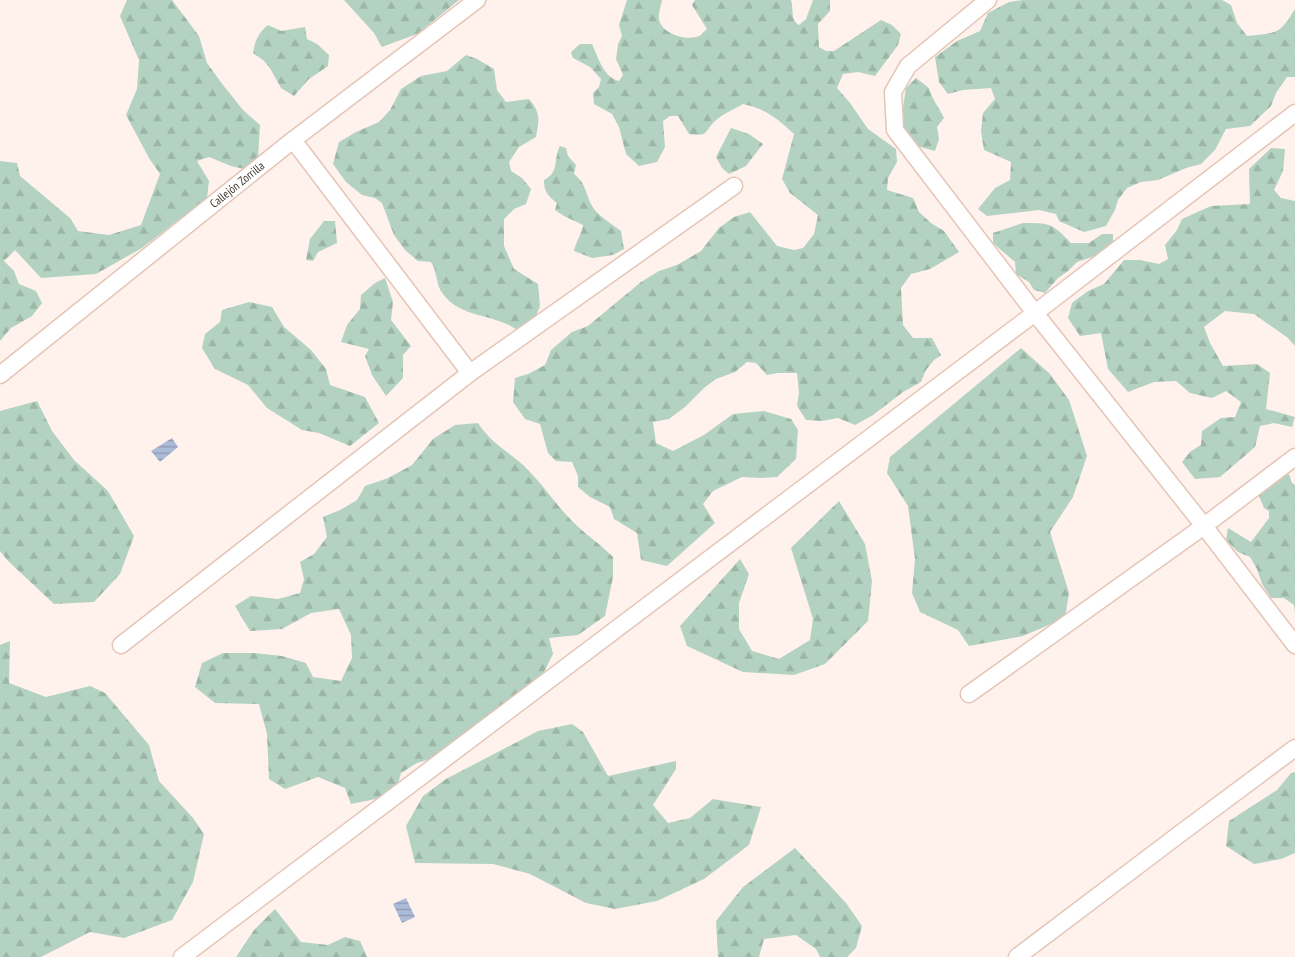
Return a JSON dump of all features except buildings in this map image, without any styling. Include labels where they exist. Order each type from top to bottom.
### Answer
[{"type":"street","name":"Callejón Zorrilla","points":[[0,375],[293,140],[477,0]]},
{"type":"street","points":[[988,0],[908,66],[893,92],[895,130],[1035,313],[1204,526],[1295,645]]},
{"type":"street","points":[[182,957],[1035,313],[1295,113]]},
{"type":"street","points":[[293,140],[470,373]]},
{"type":"street","points":[[121,645],[470,373],[734,186]]},
{"type":"street","points":[[969,694],[1204,526],[1295,457]]},
{"type":"street","points":[[1017,957],[1295,748]]},
{"type":"green space","points":[[127,0],[172,0],[199,36],[207,63],[243,110],[260,125],[258,159],[244,169],[209,157],[197,161],[209,181],[207,198],[142,248],[96,274],[41,278],[15,250],[4,261],[14,271],[19,284],[36,291],[42,303],[32,316],[11,328],[0,341],[0,161],[17,163],[20,176],[70,218],[78,231],[109,235],[141,225],[160,174],[149,158],[126,115],[137,89],[139,60],[120,16]]},
{"type":"green space","points":[[344,0],[459,0],[417,34],[382,47],[374,33]]},
{"type":"green space","points":[[627,0],[662,0],[659,12],[661,25],[677,36],[690,38],[701,35],[707,29],[692,5],[695,0],[791,0],[793,17],[799,25],[806,19],[813,0],[830,0],[830,11],[818,24],[819,47],[826,51],[834,51],[881,20],[892,25],[901,34],[898,45],[875,76],[858,72],[843,74],[837,88],[868,129],[896,149],[897,162],[888,178],[887,190],[913,198],[919,212],[944,231],[959,252],[930,269],[911,274],[901,288],[903,325],[913,338],[932,338],[941,355],[926,370],[921,382],[855,425],[838,418],[822,421],[806,420],[797,406],[799,392],[797,373],[767,375],[756,363],[747,362],[735,372],[716,379],[669,419],[653,422],[656,443],[673,451],[704,435],[733,414],[764,411],[791,419],[798,430],[796,459],[777,477],[742,477],[713,491],[703,504],[715,523],[667,566],[641,560],[637,533],[614,519],[610,507],[590,497],[578,487],[578,476],[572,462],[556,461],[548,453],[540,424],[525,419],[513,402],[515,378],[545,365],[551,350],[572,332],[588,326],[641,282],[659,271],[677,265],[701,251],[719,228],[734,217],[750,212],[777,246],[794,250],[803,248],[814,234],[818,215],[790,193],[782,179],[794,134],[771,115],[751,106],[743,104],[721,116],[704,134],[700,135],[689,134],[678,116],[670,116],[663,121],[665,147],[657,162],[639,166],[626,154],[619,127],[612,114],[594,104],[593,93],[599,87],[601,79],[590,67],[573,58],[571,52],[580,44],[592,44],[605,71],[609,76],[619,81],[623,75],[616,59],[618,44],[622,36],[619,25]]},
{"type":"green space","points":[[1023,0],[1222,0],[1231,5],[1237,23],[1247,36],[1270,33],[1280,29],[1295,9],[1295,77],[1287,77],[1276,93],[1271,106],[1250,126],[1226,129],[1215,150],[1201,164],[1158,180],[1141,182],[1127,188],[1118,200],[1106,226],[1084,232],[1059,221],[1056,214],[1039,210],[987,216],[978,209],[995,188],[1010,180],[1011,162],[984,150],[981,131],[983,113],[995,99],[991,88],[963,90],[948,94],[939,82],[935,57],[957,41],[980,31],[988,13],[1009,2]]},
{"type":"green space","points":[[268,25],[281,31],[305,27],[307,39],[317,44],[329,55],[328,66],[309,79],[294,96],[281,88],[270,68],[253,53],[258,37]]},
{"type":"green space","points":[[466,55],[494,69],[497,90],[506,102],[529,99],[536,108],[538,117],[536,137],[519,147],[509,162],[511,171],[522,178],[531,189],[526,204],[514,209],[504,219],[504,246],[514,269],[538,284],[540,306],[534,321],[518,330],[496,320],[463,310],[449,301],[440,290],[431,262],[418,261],[405,250],[394,235],[382,203],[375,198],[362,195],[346,182],[333,164],[339,142],[379,122],[390,110],[401,89],[421,76],[447,71]]},
{"type":"green space","points":[[916,78],[929,88],[944,118],[937,127],[939,139],[935,151],[917,146],[904,128],[903,107],[906,88]]},
{"type":"green space","points":[[731,128],[749,134],[763,144],[746,166],[729,174],[722,168],[716,157]]},
{"type":"green space","points":[[560,146],[566,148],[568,156],[576,165],[574,174],[583,184],[593,208],[600,216],[621,231],[624,249],[613,255],[592,258],[574,251],[583,225],[555,210],[557,203],[547,193],[544,184],[544,180],[549,177],[554,169]]},
{"type":"green space","points":[[1271,148],[1285,149],[1283,171],[1274,190],[1281,198],[1295,201],[1295,346],[1288,338],[1254,314],[1225,311],[1204,327],[1210,343],[1223,366],[1257,364],[1270,373],[1266,409],[1295,417],[1292,427],[1274,423],[1260,426],[1255,447],[1220,477],[1195,479],[1182,462],[1191,451],[1201,445],[1202,431],[1221,418],[1235,417],[1241,402],[1226,391],[1212,398],[1190,393],[1176,381],[1154,382],[1128,392],[1108,369],[1101,333],[1080,336],[1068,318],[1072,303],[1088,291],[1104,284],[1124,260],[1140,260],[1159,264],[1168,259],[1165,245],[1177,230],[1182,219],[1211,206],[1250,204],[1249,169]]},
{"type":"green space","points":[[324,221],[335,221],[337,243],[318,252],[313,261],[306,260],[310,239]]},
{"type":"green space","points":[[1023,223],[1039,223],[1055,228],[1071,243],[1089,243],[1102,234],[1113,234],[1113,242],[1095,256],[1077,262],[1058,278],[1045,293],[1034,290],[1029,282],[1016,274],[1015,262],[993,243],[993,233]]},
{"type":"green space","points":[[385,278],[393,302],[391,320],[411,346],[403,355],[403,378],[386,396],[372,375],[365,356],[369,349],[341,342],[347,325],[360,309],[361,295],[375,283]]},
{"type":"green space","points":[[249,302],[272,307],[284,327],[311,350],[326,369],[330,385],[365,397],[379,423],[350,446],[319,433],[302,430],[267,408],[248,385],[215,369],[202,348],[205,334],[220,322],[222,310]]},
{"type":"green space","points":[[1021,348],[1050,374],[1069,400],[1087,456],[1073,497],[1050,532],[1069,593],[1065,618],[1023,636],[969,646],[958,630],[920,612],[912,593],[915,559],[908,506],[887,473],[890,457]]},
{"type":"green space","points":[[37,401],[52,431],[74,460],[108,491],[134,536],[120,574],[94,602],[54,604],[8,561],[0,551],[0,411]]},
{"type":"green space","points":[[478,423],[489,437],[529,471],[572,521],[613,557],[613,577],[605,616],[578,635],[549,638],[553,654],[542,676],[501,709],[481,720],[471,737],[444,755],[417,763],[401,773],[395,795],[351,804],[345,788],[318,777],[285,789],[269,779],[267,734],[259,704],[215,703],[195,687],[202,663],[223,653],[253,653],[282,656],[306,663],[313,677],[341,681],[352,658],[351,635],[339,609],[311,613],[282,629],[250,631],[235,606],[251,596],[278,599],[300,593],[304,579],[300,562],[314,554],[327,537],[323,517],[357,500],[365,486],[388,478],[412,465],[433,439],[455,425]]},
{"type":"green space","points":[[1289,474],[1292,483],[1295,485],[1295,613],[1294,605],[1284,598],[1271,598],[1262,584],[1257,569],[1250,557],[1238,552],[1226,540],[1228,528],[1251,542],[1269,518],[1269,511],[1264,508],[1259,496],[1278,477]]},
{"type":"green space","points":[[839,501],[865,544],[872,581],[868,621],[825,664],[794,675],[743,672],[687,646],[680,626],[740,559],[749,574],[739,603],[739,629],[752,651],[779,659],[810,640],[813,619],[791,548]]},
{"type":"green space","points":[[10,641],[9,683],[46,697],[90,686],[105,693],[149,745],[159,781],[193,818],[204,834],[193,882],[172,920],[124,938],[90,932],[41,957],[0,957],[0,645]]},
{"type":"green space","points":[[572,724],[583,732],[608,776],[676,761],[676,769],[653,805],[668,823],[690,818],[713,799],[761,807],[749,845],[704,879],[657,901],[615,909],[586,903],[530,874],[493,864],[415,863],[406,826],[423,796],[446,779],[538,731]]},
{"type":"green space","points":[[1295,772],[1295,853],[1281,859],[1254,864],[1226,846],[1229,821],[1277,790],[1291,773]]},
{"type":"green space","points":[[795,848],[846,903],[862,926],[856,948],[847,957],[820,957],[816,949],[796,935],[764,939],[759,957],[718,957],[716,921],[743,887]]},
{"type":"green space","points":[[275,909],[301,942],[328,945],[345,937],[360,941],[367,957],[236,957],[254,930]]},
{"type":"water","points":[[172,438],[178,447],[160,462],[151,451]]},
{"type":"water","points":[[406,898],[415,917],[402,923],[393,904]]}]
